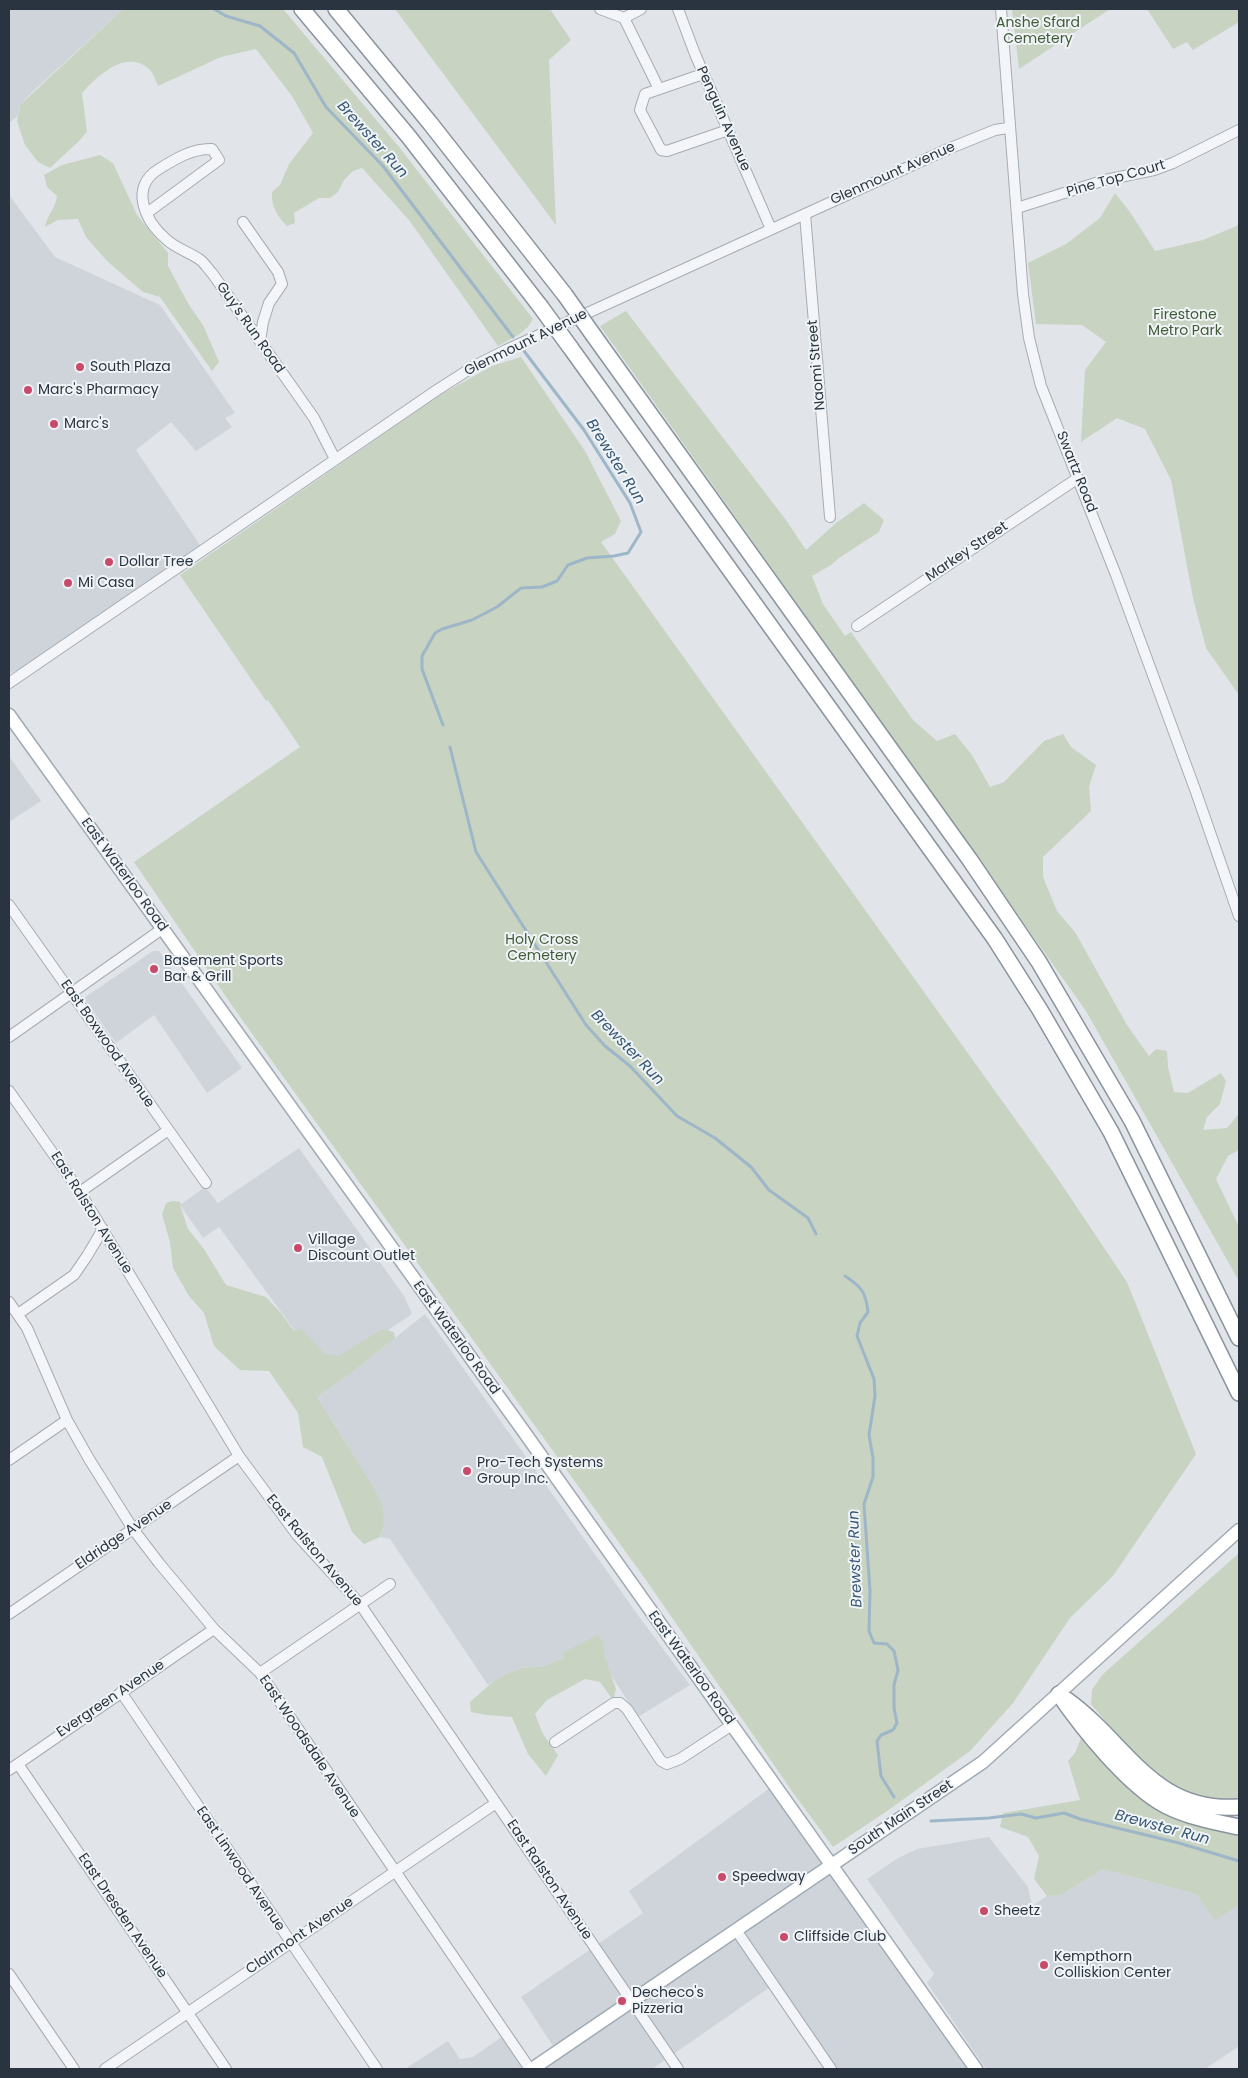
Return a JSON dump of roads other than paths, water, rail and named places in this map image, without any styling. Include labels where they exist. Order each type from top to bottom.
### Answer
[{"type":"highway","points":[[302,9],[409,137],[540,306],[995,939],[1040,1010],[1111,1132],[1239,1393]]},
{"type":"highway","points":[[336,9],[430,123],[564,295],[970,860],[1039,962],[1132,1121],[1239,1338]]},
{"type":"highway","points":[[1059,1694],[1086,1713],[1141,1771],[1167,1791],[1198,1804],[1239,1807]]},
{"type":"highway","points":[[1059,1694],[1076,1719],[1132,1781],[1152,1797],[1179,1811],[1239,1827]]},
{"type":"main road","name":"East Waterloo Road","points":[[9,715],[976,2069]]},
{"type":"main road","name":"South Main Street","points":[[531,2069],[983,1762],[1239,1530]]},
{"type":"street","points":[[600,9],[624,18],[659,89]]},
{"type":"street","points":[[624,18],[641,9]]},
{"type":"street","name":"Penguin Avenue","points":[[678,9],[703,74],[772,229]]},
{"type":"street","name":"Swartz Road","points":[[1001,9],[1008,128],[1017,208],[1023,294],[1035,366],[1051,412],[1110,559],[1196,792],[1239,916]]},
{"type":"street","points":[[703,74],[645,94],[640,110],[661,150],[667,151],[728,130]]},
{"type":"street","name":"Glenmount Avenue","points":[[9,683],[476,365],[948,149],[995,130],[1008,128]]},
{"type":"street","name":"Pine Top Court","points":[[1017,208],[1105,180],[1154,170],[1173,163],[1239,130]]},
{"type":"street","name":"Guy's Run Road","points":[[147,213],[218,160],[212,149],[199,148],[149,175],[142,186],[142,196],[147,213],[166,240],[200,259],[212,273],[314,418],[335,460]]},
{"type":"street","name":"Naomi Street","points":[[805,214],[830,517]]},
{"type":"street","points":[[243,222],[278,272],[282,284],[269,303],[260,341]]},
{"type":"street","name":"Markey Street","points":[[857,626],[1078,478]]},
{"type":"street","name":"East Boxwood Avenue","points":[[9,905],[167,1131],[206,1183]]},
{"type":"street","points":[[9,1037],[162,929]]},
{"type":"street","name":"East Ralston Avenue","points":[[9,1091],[80,1192],[239,1456],[297,1535],[360,1604],[678,2069]]},
{"type":"street","points":[[80,1192],[167,1131]]},
{"type":"street","points":[[18,1314],[74,1275],[88,1256],[103,1229]]},
{"type":"street","name":"East Woodsdale Avenue","points":[[9,1302],[27,1328],[67,1420],[133,1529],[169,1576],[214,1629],[260,1673],[394,1872],[531,2069]]},
{"type":"street","points":[[9,1460],[67,1420]]},
{"type":"street","name":"Eldridge Avenue","points":[[9,1614],[239,1456]]},
{"type":"street","points":[[260,1673],[390,1584]]},
{"type":"street","name":"Evergreen Avenue","points":[[9,1770],[214,1629]]},
{"type":"street","name":"East Linwood Avenue","points":[[121,1692],[377,2069]]},
{"type":"street","points":[[555,1742],[614,1703],[620,1703],[627,1709],[661,1761],[667,1764],[671,1764],[732,1725]]},
{"type":"street","name":"East Dresden Avenue","points":[[18,1764],[226,2069]]},
{"type":"street","name":"Clairmont Avenue","points":[[105,2069],[496,1803]]},
{"type":"street","points":[[736,1930],[831,2069]]},
{"type":"street","points":[[9,1974],[74,2069]]},
{"type":"waterway","name":"Brewster Run","points":[[214,9],[226,16],[260,26],[294,53],[326,107],[383,166],[513,337]]},
{"type":"waterway","name":"Brewster Run","points":[[443,725],[422,669],[422,656],[435,633],[472,620],[497,607],[521,588],[542,587],[557,581],[568,565],[587,558],[628,553],[641,532],[630,503],[584,430],[524,351]]},
{"type":"waterway","name":"Brewster Run","points":[[450,747],[476,852],[586,1025],[605,1046],[630,1066],[677,1116],[715,1138],[751,1167],[769,1190],[808,1218],[816,1234]]},
{"type":"waterway","name":"Brewster Run","points":[[845,1276],[862,1291],[868,1312],[860,1323],[857,1336],[874,1379],[875,1396],[869,1435],[873,1458],[873,1477],[864,1504],[870,1591],[869,1631],[874,1643],[887,1644],[894,1651],[898,1670],[894,1685],[894,1708],[897,1723],[893,1730],[881,1735],[877,1741],[881,1776],[894,1797]]},
{"type":"waterway","name":"Brewster Run","points":[[931,1821],[989,1818],[1021,1814],[1036,1818],[1064,1813],[1080,1819],[1179,1843],[1239,1861]]},
{"type":"place","name":"South Plaza","points":[[80,367]]},
{"type":"place","name":"Marc's Pharmacy","points":[[28,390]]},
{"type":"place","name":"Marc's","points":[[54,424]]},
{"type":"place","name":"Dollar Tree","points":[[109,562]]},
{"type":"place","name":"Mi Casa","points":[[68,583]]},
{"type":"place","name":"Basement Sports Bar & Grill","points":[[154,969]]},
{"type":"place","name":"Village Discount Outlet","points":[[298,1248]]},
{"type":"place","name":"Pro-Tech Systems Group Inc.","points":[[467,1471]]},
{"type":"place","name":"Speedway","points":[[722,1877]]},
{"type":"place","name":"Sheetz","points":[[984,1911]]},
{"type":"place","name":"Cliffside Club","points":[[784,1937]]},
{"type":"place","name":"Kempthorn Colliskion Center","points":[[1044,1965]]},
{"type":"place","name":"Decheco's Pizzeria","points":[[622,2001]]},
{"type":"park label","name":"Anshe Sfard Cemetery","points":[[1038,32]]},
{"type":"park label","name":"Firestone Metro Park","points":[[1185,324]]},
{"type":"park label","name":"Holy Cross Cemetery","points":[[542,948]]}]
